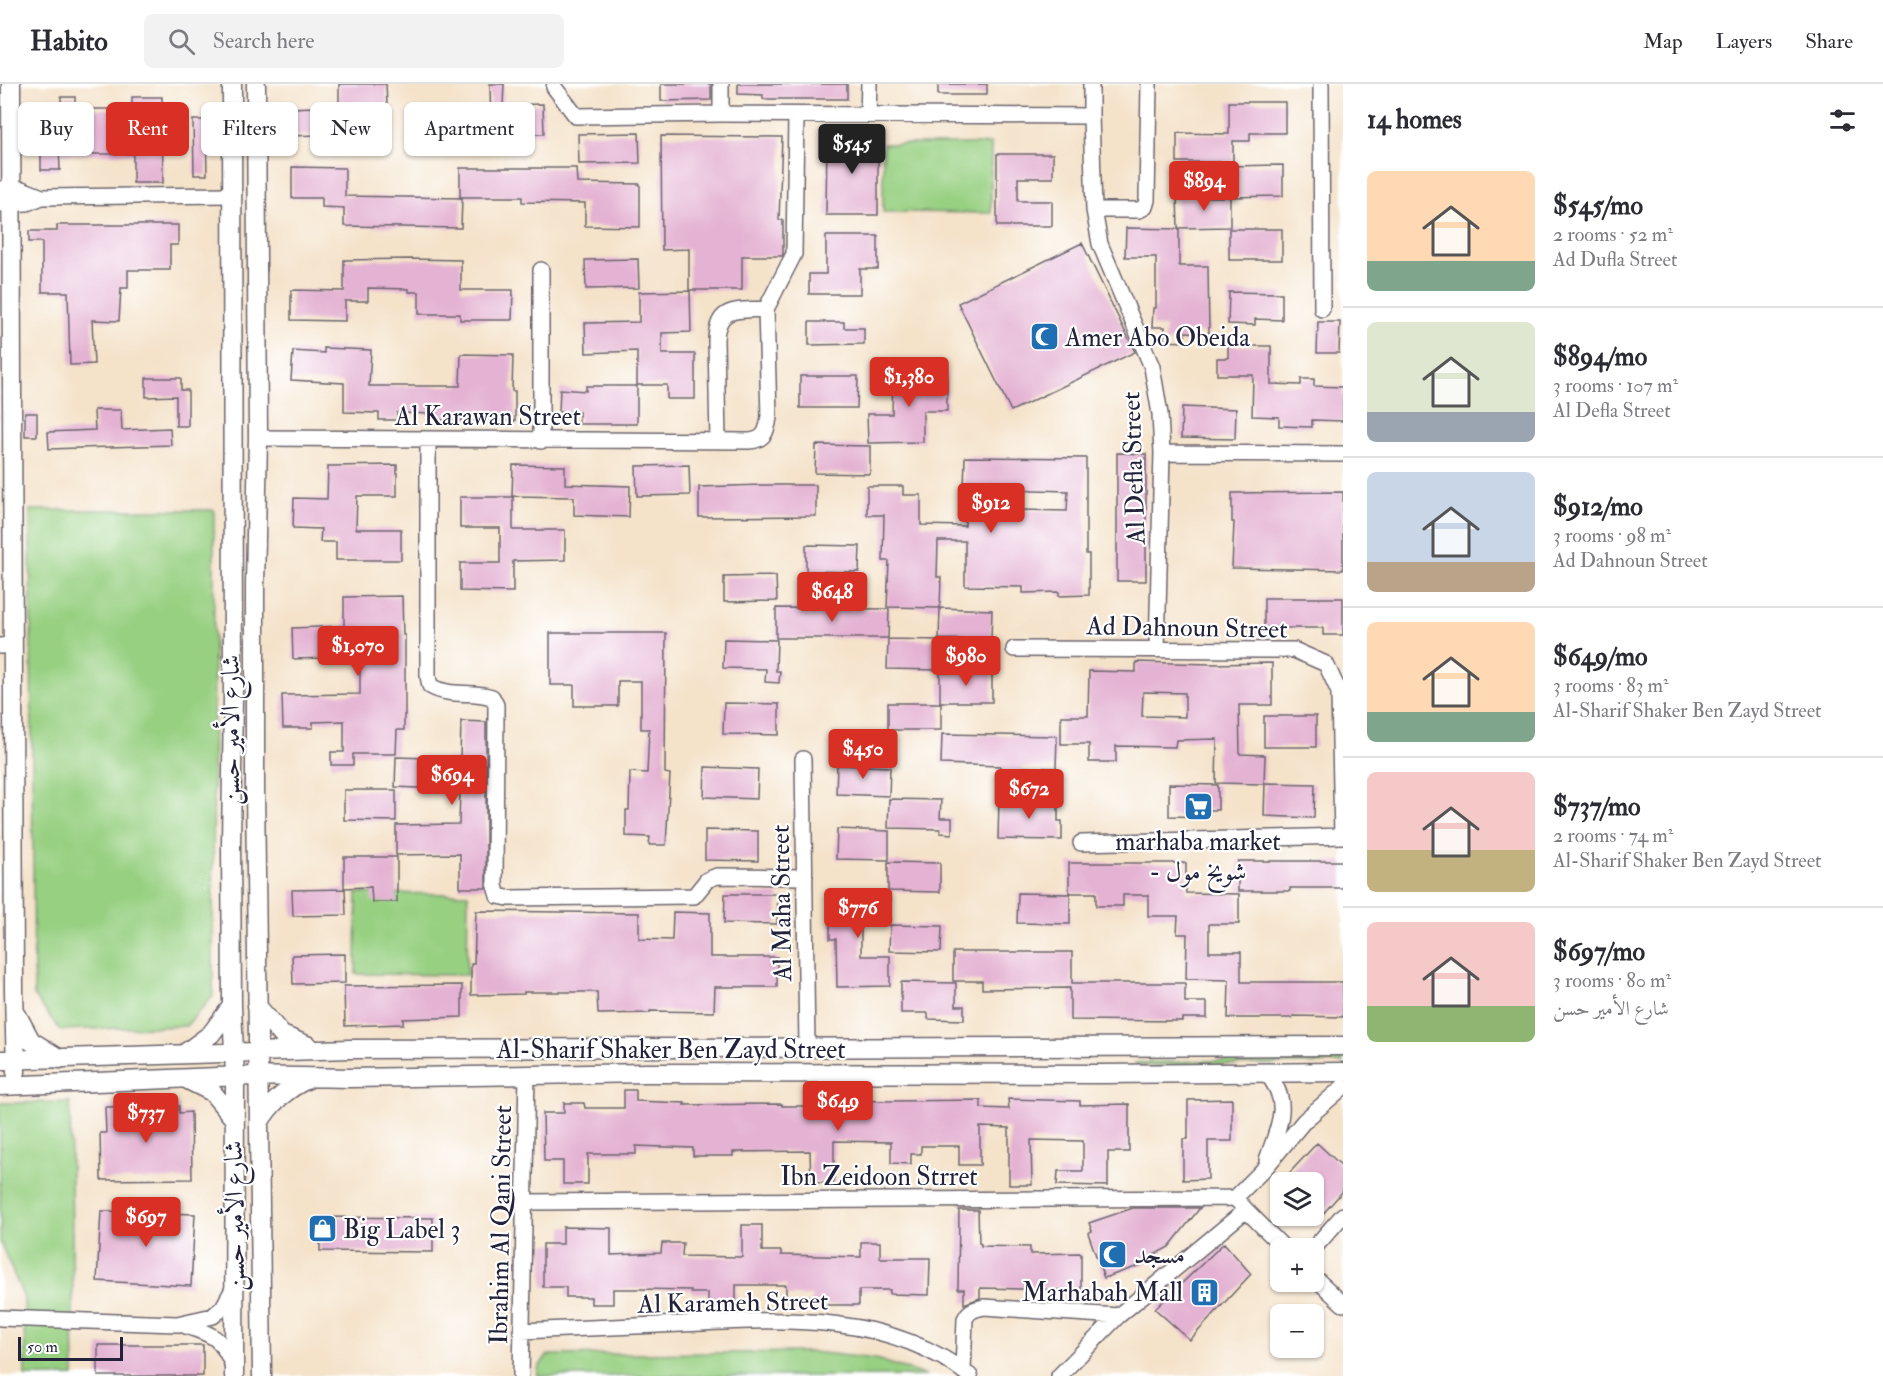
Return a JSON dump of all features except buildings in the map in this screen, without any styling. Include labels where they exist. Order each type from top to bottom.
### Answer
[{"type":"main road","points":[[10,84],[6,196],[6,646],[14,991],[17,1015],[31,1041],[60,1059]]},
{"type":"main road","name":"شارع الأمير حسن","points":[[232,84],[234,1373]]},
{"type":"main road","name":"شارع الأمير حسن","points":[[256,84],[258,438],[255,590],[262,1376]]},
{"type":"main road","points":[[232,590],[255,590]]},
{"type":"main road","points":[[8,1086],[14,991]]},
{"type":"main road","points":[[184,1054],[211,1034],[232,1006]]},
{"type":"main road","points":[[257,1006],[282,1035],[317,1049]]},
{"type":"main road","points":[[1112,1074],[1113,1046]]},
{"type":"main road","name":"Al-Sharif Shaker Ben Zayd Street","points":[[8,1060],[317,1049],[1343,1046]]},
{"type":"main road","points":[[647,1047],[648,1073]]},
{"type":"main road","name":"Al-Sharif Shaker Ben Zayd Street","points":[[8,1086],[235,1077],[648,1073],[1343,1072]]},
{"type":"main road","points":[[259,1123],[266,1110],[275,1102],[297,1084],[313,1077]]},
{"type":"main road","points":[[183,1078],[212,1092],[235,1120]]},
{"type":"street","points":[[720,84],[721,114]]},
{"type":"street","points":[[868,114],[869,84]]},
{"type":"street","name":"Al Defla Street","points":[[1091,84],[1094,210],[1100,244],[1152,367],[1160,414],[1157,650]]},
{"type":"street","points":[[1094,210],[1139,210],[1145,207],[1149,84]]},
{"type":"street","points":[[1321,84],[1322,309]]},
{"type":"street","points":[[554,87],[576,116],[721,114],[1091,116]]},
{"type":"street","points":[[718,441],[716,340],[718,324],[724,314],[732,311],[765,309],[794,254],[795,115]]},
{"type":"street","points":[[6,196],[27,202],[42,197],[232,195]]},
{"type":"street","points":[[541,270],[541,441]]},
{"type":"street","name":"Al Karawan Street","points":[[258,438],[541,441],[758,440],[766,432],[769,417],[765,309]]},
{"type":"street","points":[[428,440],[430,686],[442,693],[482,694],[492,697],[496,705],[495,886],[498,896],[508,898],[694,896],[707,880],[717,876],[805,877]]},
{"type":"street","points":[[1161,453],[1343,454]]},
{"type":"street","name":"Ad Dahnoun Street","points":[[1014,649],[1294,651],[1326,664],[1339,692],[1342,836]]},
{"type":"street","name":"Al Maha Street","points":[[803,759],[807,1048]]},
{"type":"street","points":[[1080,843],[1342,836]]},
{"type":"street","points":[[1265,1168],[1282,1112],[1279,1091],[1266,1073]]},
{"type":"street","name":"Ibrahim Al Qani Street","points":[[521,1376],[527,1074]]},
{"type":"street","points":[[1274,1238],[1234,1198],[1265,1168],[1304,1121],[1343,1087]]},
{"type":"street","name":"Ibn Zeidoon Strret","points":[[524,1202],[1234,1198]]},
{"type":"street","points":[[1059,1376],[1118,1316],[1246,1210]]},
{"type":"street","points":[[1323,1238],[1343,1215]]},
{"type":"street","points":[[1324,1286],[1343,1304]]},
{"type":"street","points":[[0,1318],[177,1324],[213,1316],[223,1307],[234,1287]]},
{"type":"street","points":[[967,1373],[964,1328],[968,1314],[973,1310],[984,1307],[1118,1316]]},
{"type":"street","name":"Al Karameh Street","points":[[521,1332],[759,1320],[817,1322],[859,1327],[896,1336],[924,1347],[967,1373]]},
{"type":"street","points":[[177,1324],[212,1335],[221,1342],[234,1373]]},
{"type":"green space","points":[[883,144],[991,144],[991,213],[883,212]]},
{"type":"green space","points":[[30,510],[214,510],[213,996],[186,1026],[60,1030],[34,996]]},
{"type":"green space","points":[[357,893],[468,894],[467,975],[356,974]]},
{"type":"green space","points":[[1343,1057],[1343,1063],[1137,1066],[1135,1063]]},
{"type":"green space","points":[[70,1102],[74,1376],[25,1376],[24,1298],[0,1242],[0,1103]]},
{"type":"green space","points":[[813,1352],[876,1359],[927,1376],[538,1376],[538,1369],[547,1355]]},
{"type":"place","name":"Amer Abo Obeida","points":[[1044,337]]},
{"type":"place","name":"marhaba market - شويخ مول","points":[[1198,807]]},
{"type":"place","name":"Big Label 3","points":[[322,1229]]},
{"type":"place","name":"مسجد","points":[[1113,1254]]},
{"type":"place","name":"Marhabah Mall","points":[[1204,1292]]}]
